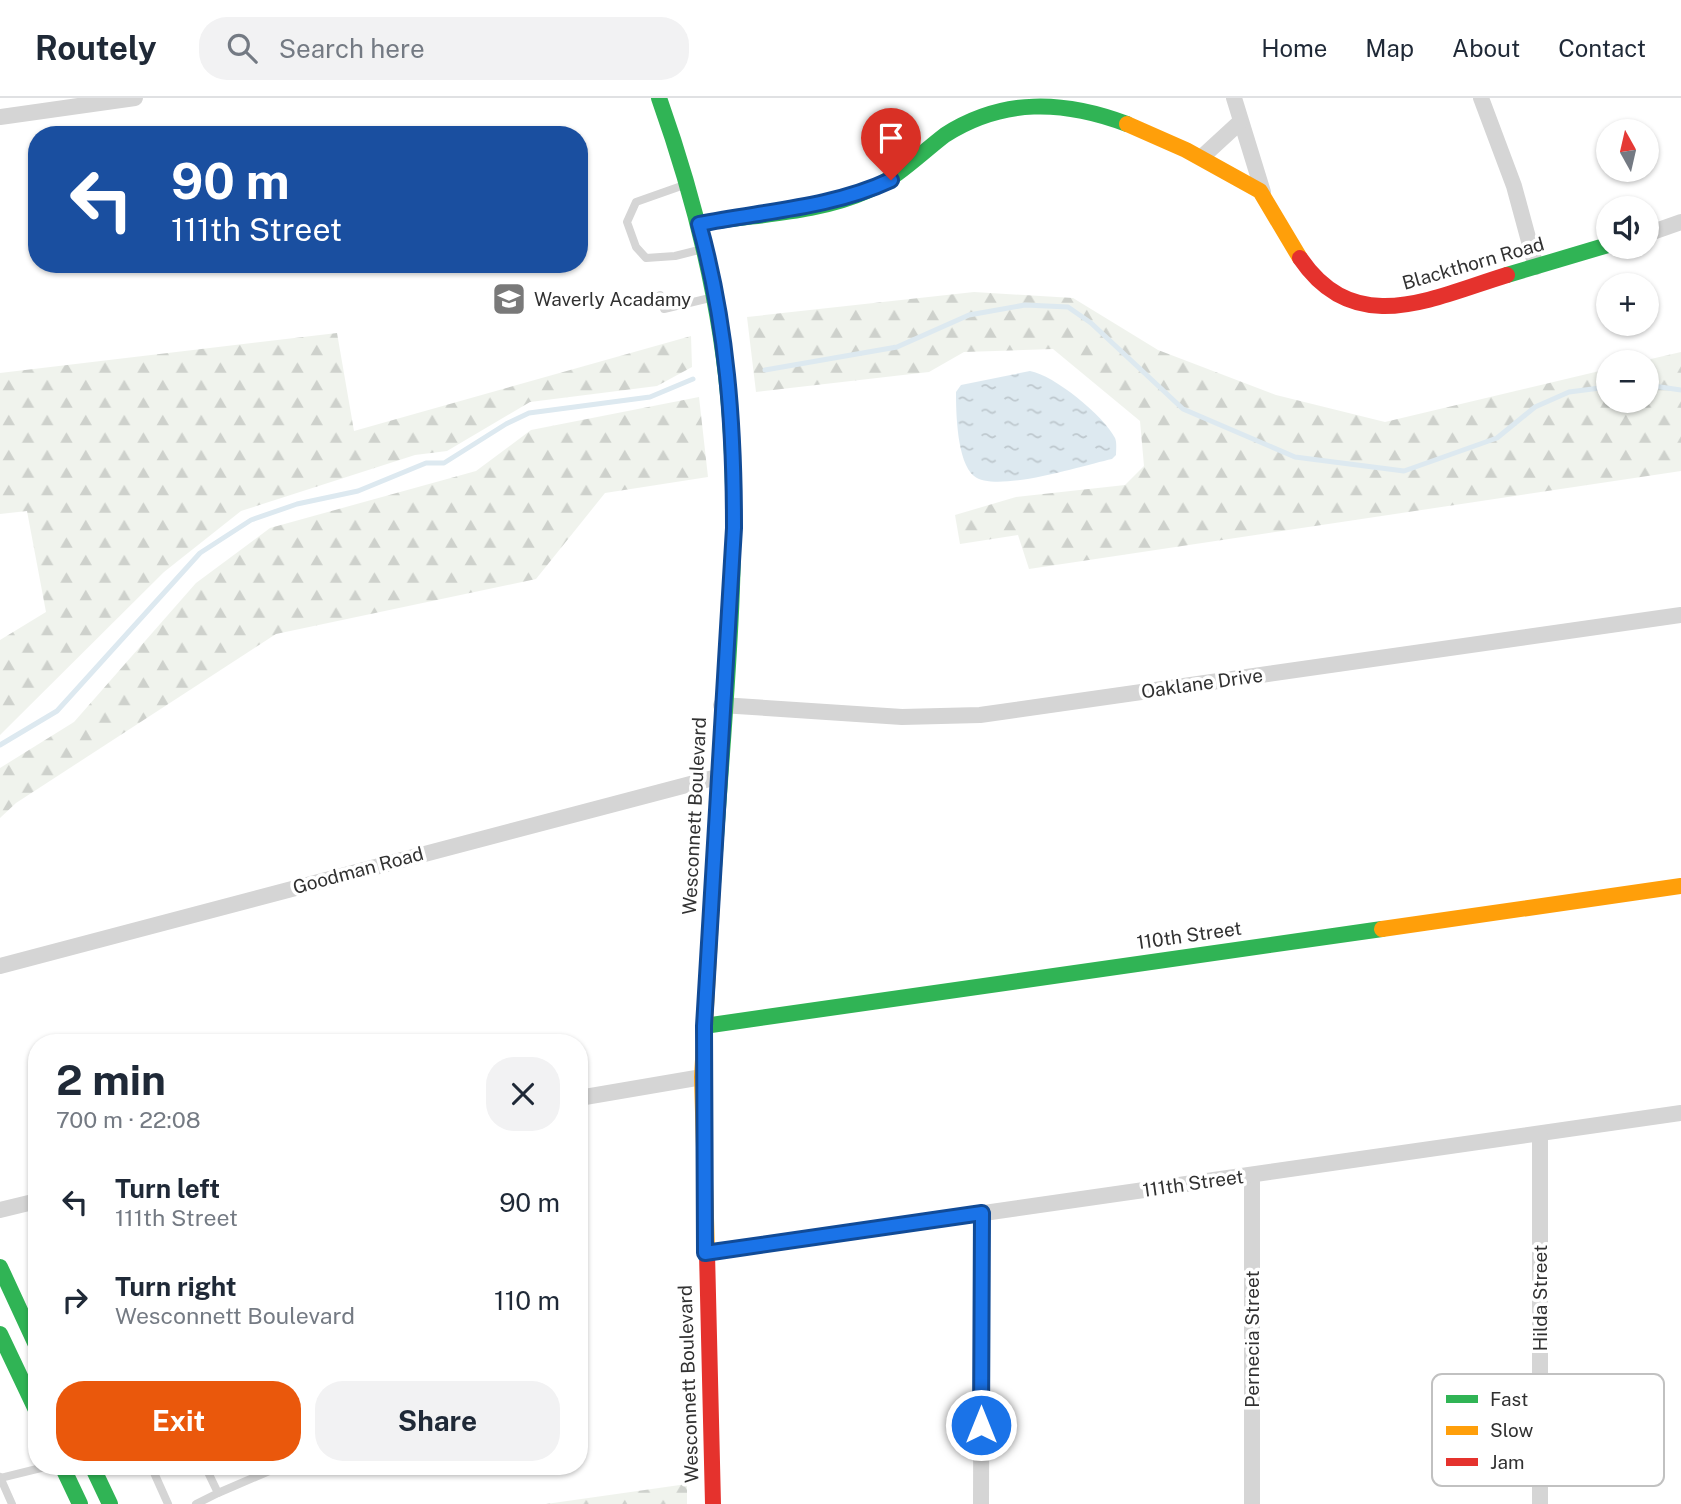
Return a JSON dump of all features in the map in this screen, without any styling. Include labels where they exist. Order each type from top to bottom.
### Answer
[{"type":"street","points":[[0,117],[135,98]]},
{"type":"street","name":"Wesconnett Boulevard","points":[[659,98],[706,248],[730,391],[734,452],[734,528],[721,705],[702,1077],[713,1504]]},
{"type":"street","points":[[1234,98],[1239,123],[1263,192]]},
{"type":"street","points":[[1481,98],[1514,186],[1536,267]]},
{"type":"street","points":[[699,224],[864,193],[891,180],[962,120],[984,109],[1009,104],[1064,106],[1095,114],[1202,157],[1263,192]]},
{"type":"street","points":[[1202,157],[1239,123]]},
{"type":"street","name":"Blackthorn Road","points":[[1263,192],[1300,261],[1335,296],[1355,305],[1378,309],[1402,307],[1596,249]]},
{"type":"street","points":[[1659,230],[1681,222]]},
{"type":"street","name":"Oaklane Drive","points":[[721,705],[902,717],[980,715],[1681,615]]},
{"type":"street","name":"Goodman Road","points":[[0,966],[717,777]]},
{"type":"street","name":"110th Street","points":[[704,1026],[1681,887]]},
{"type":"street","points":[[588,1096],[702,1077]]},
{"type":"street","name":"111th Street","points":[[705,1253],[1681,1113]]},
{"type":"street","name":"Hilda Street","points":[[1540,1134],[1540,1374]]},
{"type":"street","name":"Pernecia Street","points":[[1252,1175],[1252,1504]]},
{"type":"street","points":[[0,1209],[28,1203]]},
{"type":"street","points":[[981,1504],[982,1213]]},
{"type":"street","points":[[0,1267],[28,1328]]},
{"type":"street","points":[[0,1334],[28,1393]]},
{"type":"street","points":[[66,1475],[80,1504]]},
{"type":"street","points":[[96,1475],[110,1504]]},
{"type":"street","name":"Hilda Street","points":[[1540,1486],[1540,1504]]},
{"type":"lane","points":[[688,184],[636,202],[627,222],[636,247],[646,258],[675,256],[706,248]]},
{"type":"lane","points":[[660,295],[664,309],[716,297]]},
{"type":"lane","points":[[12,1504],[0,1477],[28,1471]]},
{"type":"lane","points":[[155,1475],[168,1504]]},
{"type":"lane","points":[[209,1475],[218,1493]]},
{"type":"lane","points":[[196,1504],[260,1475]]},
{"type":"green space","points":[[974,292],[1073,298],[1158,350],[1276,395],[1385,422],[1596,372],[1596,413],[1659,413],[1659,357],[1681,352],[1681,471],[1029,569],[1018,535],[960,544],[955,515],[1016,497],[1125,485],[1144,466],[1140,421],[1053,349],[964,352],[929,372],[756,392],[747,317]]},
{"type":"green space","points":[[337,333],[354,431],[691,336],[692,367],[657,386],[530,402],[447,451],[415,455],[241,511],[164,572],[0,735],[0,640],[46,612],[27,511],[0,514],[0,373]]},
{"type":"green space","points":[[699,397],[708,477],[605,493],[536,579],[276,634],[16,803],[0,818],[0,768],[74,722],[196,583],[270,528],[476,471],[531,430]]},
{"type":"green space","points":[[687,1484],[687,1504],[546,1504]]},
{"type":"water","points":[[1030,371],[1065,388],[1090,408],[1116,440],[1116,455],[1112,459],[1020,480],[985,481],[974,476],[968,469],[961,449],[956,392],[961,385]]},
{"type":"waterway","points":[[765,370],[897,347],[969,315],[1025,305],[1068,307],[1091,323],[1183,409],[1295,457],[1404,471],[1497,438],[1535,407],[1569,392],[1596,389]]},
{"type":"waterway","points":[[0,745],[57,711],[200,553],[251,520],[297,504],[358,491],[426,463],[444,463],[506,424],[529,413],[650,397],[693,379]]},
{"type":"waterway","points":[[1659,387],[1681,390]]},
{"type":"traffic: fast","points":[[659,98],[685,176],[714,296],[730,418],[733,476],[732,592],[713,884]]},
{"type":"traffic: fast","points":[[699,224],[806,209],[847,199],[888,180],[945,135],[989,114],[1011,109],[1057,107],[1080,110],[1127,124]]},
{"type":"traffic: fast","points":[[1507,275],[1596,249]]},
{"type":"traffic: fast","points":[[704,1026],[1382,929]]},
{"type":"traffic: fast","points":[[0,1267],[28,1328]]},
{"type":"traffic: fast","points":[[0,1334],[28,1393]]},
{"type":"traffic: fast","points":[[66,1475],[80,1504]]},
{"type":"traffic: fast","points":[[96,1475],[110,1504]]},
{"type":"traffic: slow","points":[[1127,124],[1186,150],[1260,191],[1300,258]]},
{"type":"traffic: slow","points":[[707,1253],[702,1077],[713,884]]},
{"type":"traffic: slow","points":[[1382,929],[1681,886]]},
{"type":"traffic: jam","points":[[1300,258],[1322,283],[1345,298],[1370,305],[1396,306],[1423,301],[1507,275]]},
{"type":"traffic: jam","points":[[707,1253],[713,1504]]},
{"type":"place","name":"Waverly Acadamy","points":[[509,299]]},
{"type":"route","points":[[891,180],[864,193],[831,201],[699,224],[716,297],[730,391],[734,452],[734,528],[717,777],[702,1077],[705,1253],[982,1213],[981,1425]]}]
